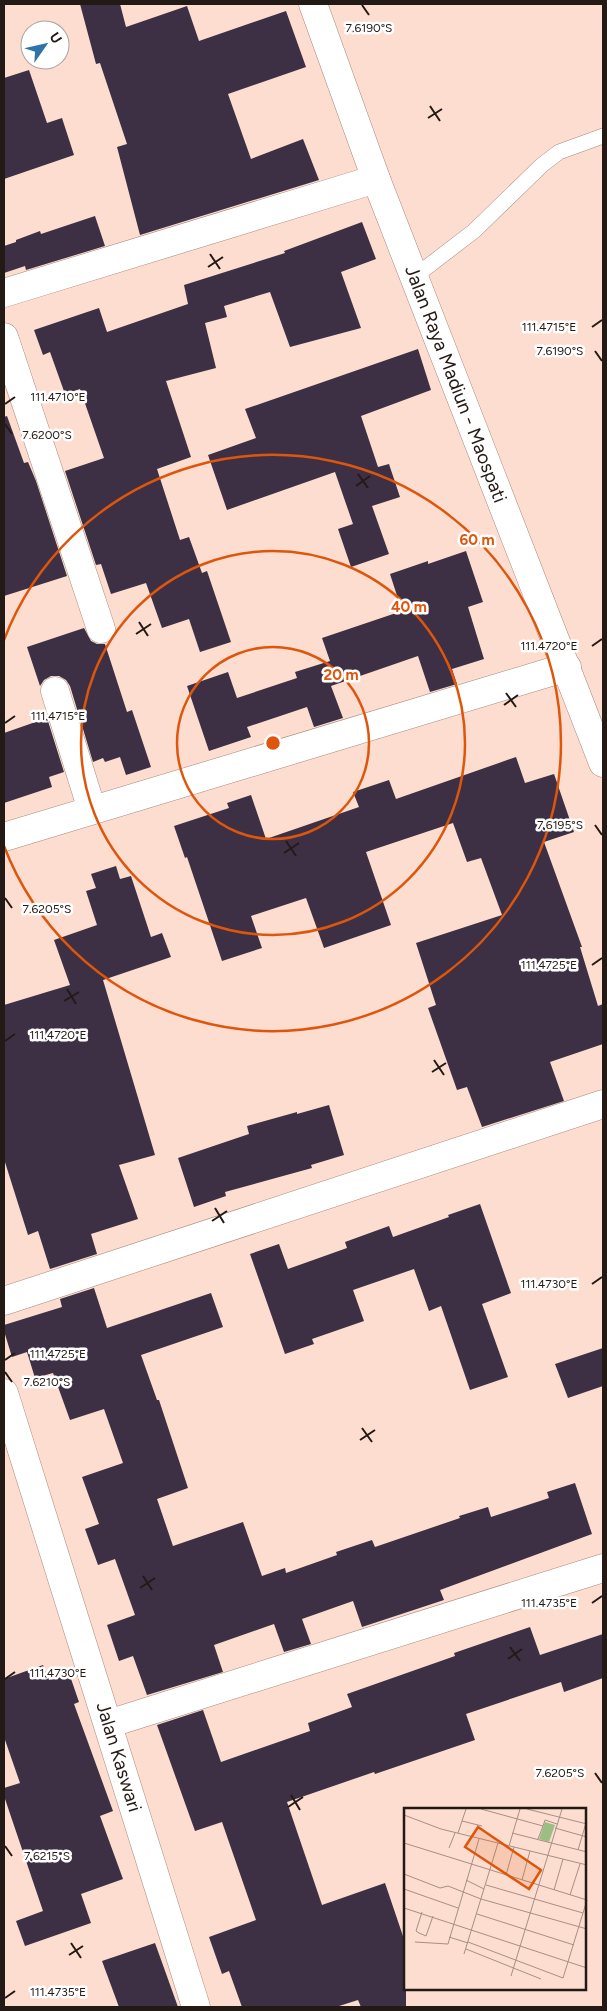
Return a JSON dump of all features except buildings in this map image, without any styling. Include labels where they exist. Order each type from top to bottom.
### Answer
[{"type":"main road","name":"Jalan Raya Madiun - Maospati","points":[[313,4],[376,179],[603,763]]},
{"type":"main road","points":[[4,293],[376,179]]},
{"type":"main road","points":[[4,337],[101,629]]},
{"type":"main road","points":[[4,836],[567,668]]},
{"type":"main road","points":[[55,691],[92,810]]},
{"type":"main road","points":[[4,1301],[603,1104]]},
{"type":"main road","name":"Jalan Kaswari","points":[[4,1393],[196,2007]]},
{"type":"main road","points":[[108,1724],[603,1568]]},
{"type":"lane","points":[[414,277],[474,231],[542,165],[559,152],[603,136]]}]
